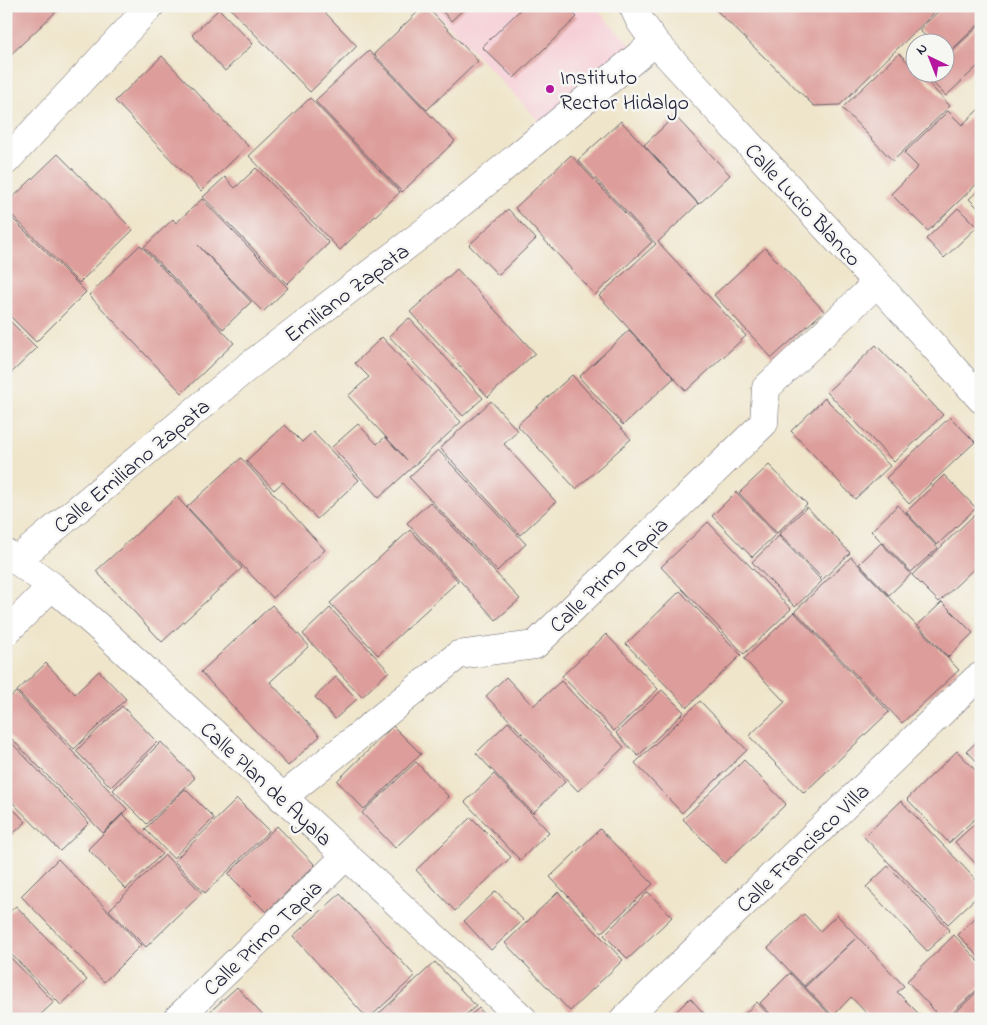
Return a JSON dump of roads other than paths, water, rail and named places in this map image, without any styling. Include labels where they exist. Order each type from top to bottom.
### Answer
[{"type":"street","points":[[6,161],[150,6]]},
{"type":"street","name":"Calle Lucio Blanco","points":[[633,6],[640,21],[655,42],[981,399]]},
{"type":"street","name":"Emiliano Zapata","points":[[245,369],[448,214],[655,42]]},
{"type":"street","name":"Calle Primo Tapia","points":[[282,798],[458,655],[534,645],[764,423],[766,388],[877,283]]},
{"type":"street","name":"Calle Emiliano Zapata","points":[[12,556],[245,369]]},
{"type":"street","name":"Calle Plan de Ayala","points":[[12,556],[52,586],[102,630],[523,1019]]},
{"type":"street","points":[[6,632],[52,586]]},
{"type":"street","name":"Calle Francisco Villa","points":[[624,1019],[976,678],[981,676]]},
{"type":"street","name":"Calle Primo Tapia","points":[[177,1019],[346,856]]},
{"type":"place","name":"Instituto Rector Hidalgo","points":[[550,89]]}]
